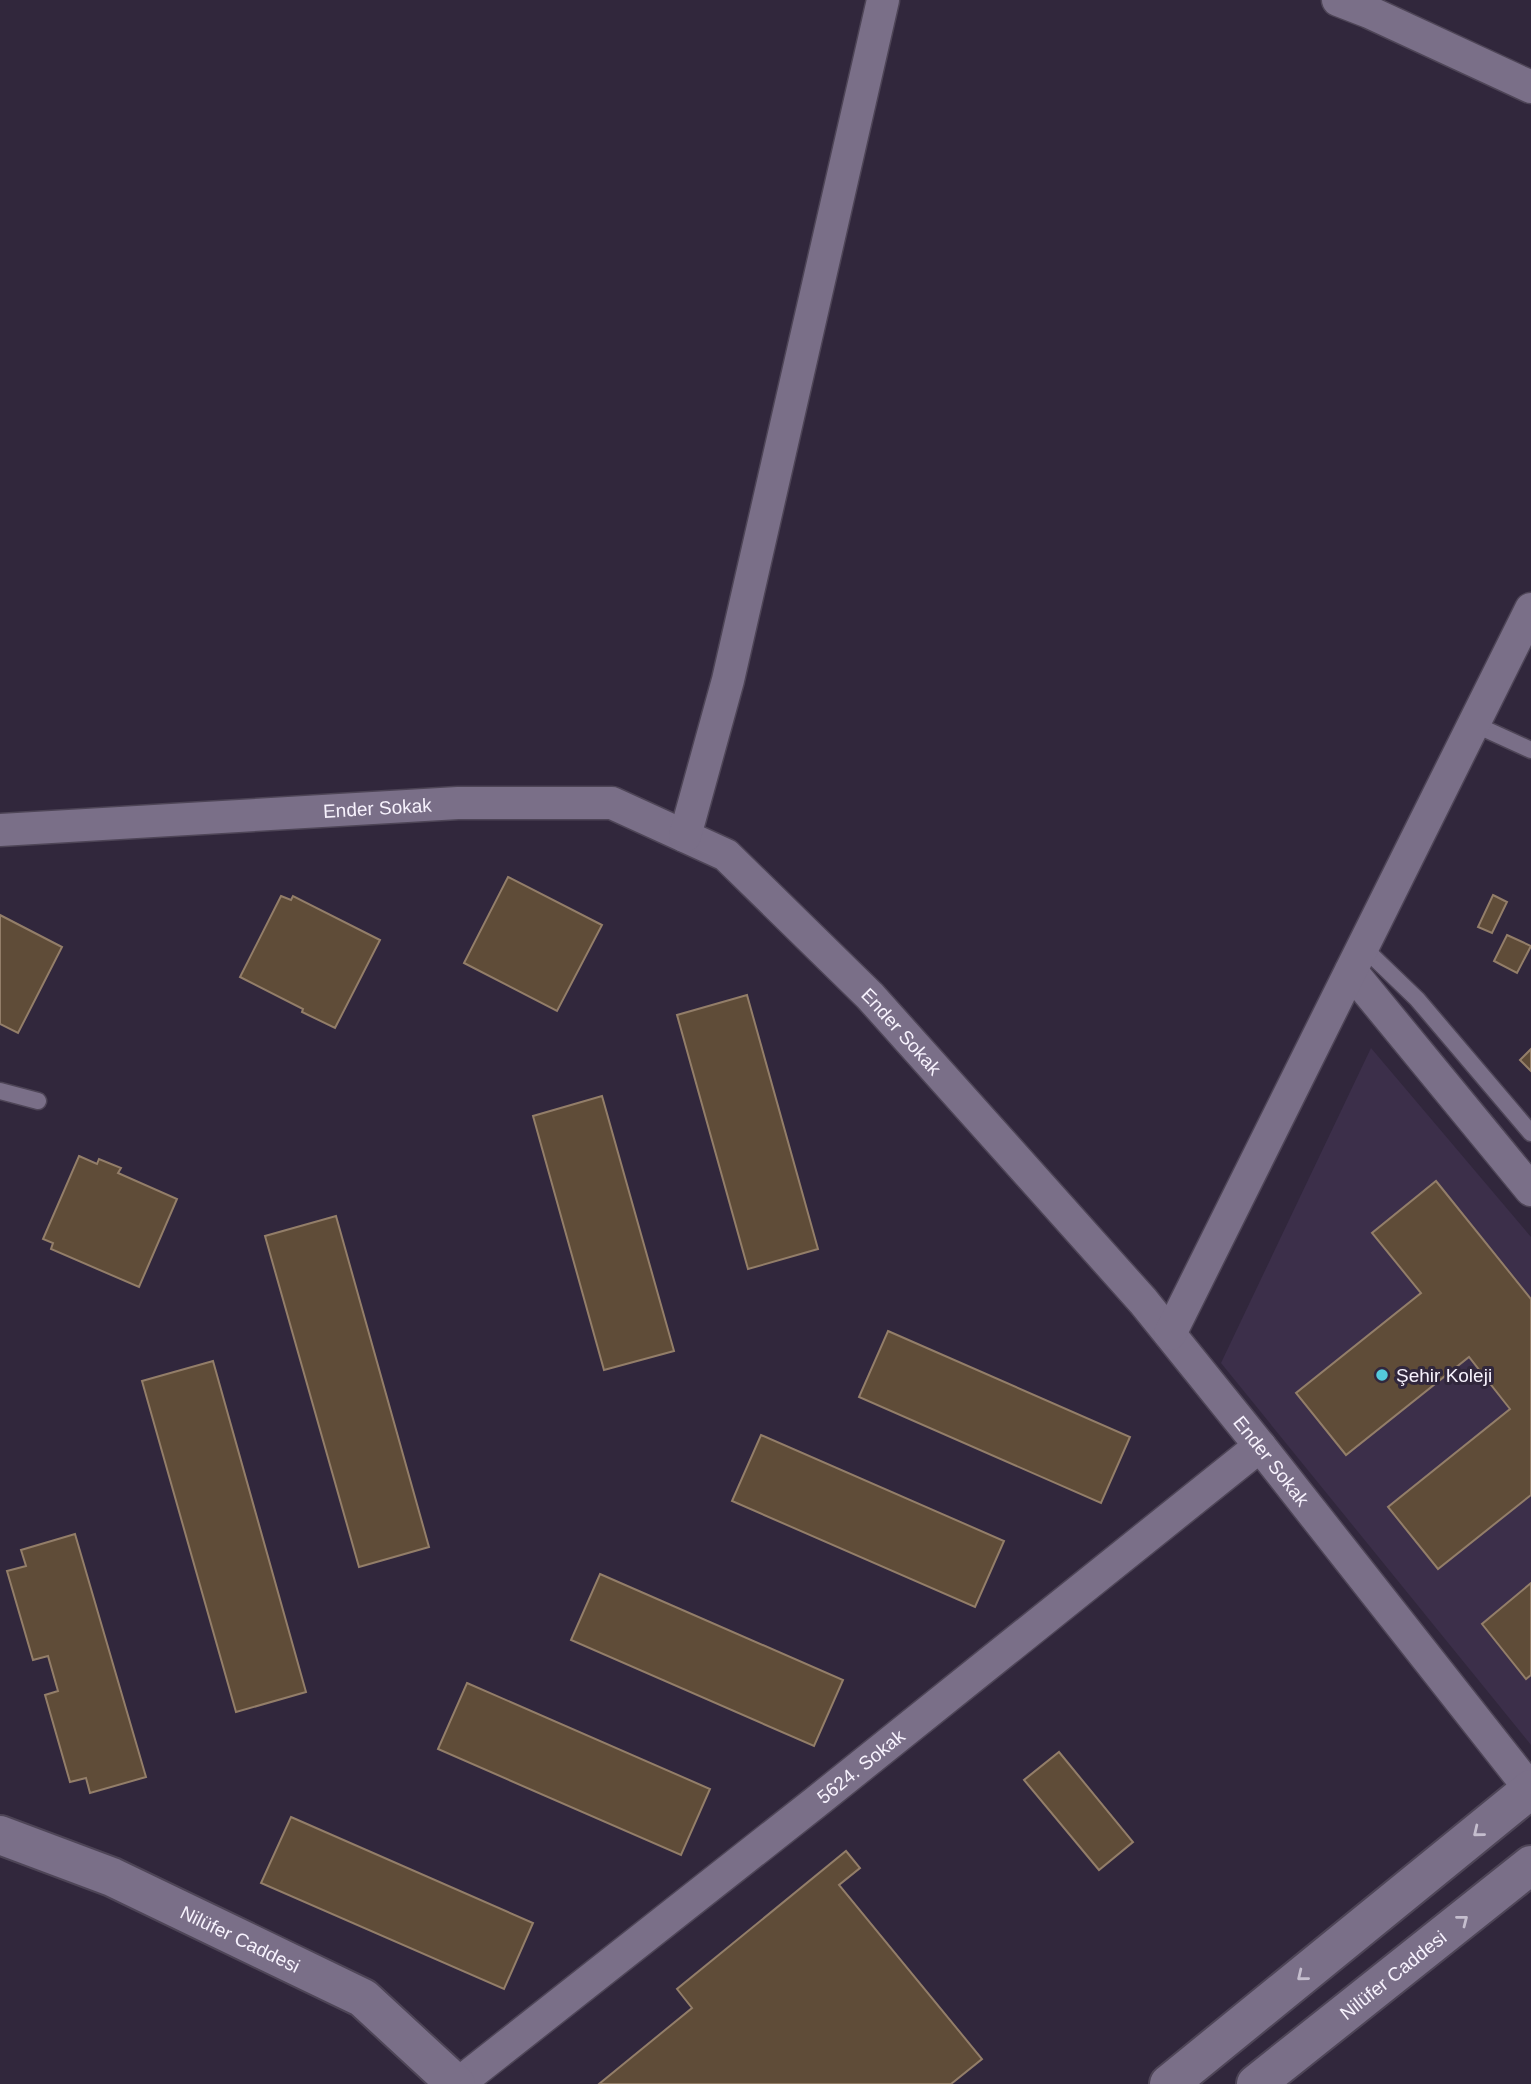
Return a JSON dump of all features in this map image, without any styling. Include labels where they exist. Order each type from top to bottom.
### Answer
[{"type":"street","points":[[685,836],[728,680],[883,0]]},
{"type":"street","points":[[1338,0],[1370,12],[1531,87]]},
{"type":"street","points":[[1170,1334],[1531,610]]},
{"type":"street","name":"Ender Sokak","points":[[0,830],[458,803],[612,803],[726,855],[870,996],[1134,1291],[1531,1789]]},
{"type":"street","points":[[1357,959],[1531,1190]]},
{"type":"street","name":"5624. Sokak","points":[[457,2084],[816,1802],[1260,1446]]},
{"type":"street","points":[[1168,2084],[1531,1789]]},
{"type":"street","name":"Nilüfer Caddesi","points":[[3,1829],[112,1877],[363,1998],[457,2084]]},
{"type":"street","name":"Nilüfer Caddesi","points":[[1256,2084],[1531,1865]]},
{"type":"lane","points":[[1474,724],[1531,750]]},
{"type":"lane","points":[[1357,959],[1417,999],[1531,1133]]},
{"type":"lane","points":[[0,1091],[38,1101]]},
{"type":"shaded area","points":[[1371,1048],[1531,1237],[1531,1745],[1221,1363]]},
{"type":"building","points":[[508,877],[602,925],[557,1011],[464,963]]},
{"type":"building","points":[[1493,895],[1507,902],[1492,933],[1478,927]]},
{"type":"building","points":[[281,896],[291,900],[293,896],[380,940],[335,1028],[240,977]]},
{"type":"building","points":[[0,915],[62,947],[18,1033],[0,1024]]},
{"type":"building","points":[[1507,935],[1531,946],[1517,973],[1494,961]]},
{"type":"building","points":[[747,995],[818,1249],[748,1269],[677,1015]]},
{"type":"building","points":[[1531,1049],[1531,1071],[1520,1060]]},
{"type":"building","points":[[602,1096],[674,1351],[604,1370],[533,1116]]},
{"type":"building","points":[[79,1156],[97,1164],[99,1159],[121,1168],[118,1173],[177,1199],[139,1287],[51,1249],[53,1243],[43,1239]]},
{"type":"building","name":"Şehir Koleji","points":[[1436,1181],[1531,1299],[1531,1495],[1438,1569],[1388,1507],[1510,1409],[1469,1357],[1346,1455],[1296,1393],[1421,1293],[1372,1233]]},
{"type":"building","points":[[336,1216],[429,1547],[359,1567],[265,1236]]},
{"type":"building","points":[[888,1331],[1130,1437],[1101,1503],[859,1397]]},
{"type":"building","points":[[213,1361],[306,1692],[236,1712],[142,1381]]},
{"type":"building","points":[[761,1435],[1004,1541],[975,1607],[732,1501]]},
{"type":"building","points":[[75,1534],[146,1777],[90,1793],[86,1778],[70,1782],[45,1695],[58,1691],[48,1656],[33,1660],[7,1571],[26,1566],[21,1550]]},
{"type":"building","points":[[600,1574],[843,1680],[814,1746],[571,1640]]},
{"type":"building","points":[[1531,1583],[1531,1675],[1526,1679],[1482,1624]]},
{"type":"building","points":[[467,1683],[710,1789],[681,1855],[438,1749]]},
{"type":"building","points":[[1059,1752],[1133,1842],[1099,1870],[1024,1780]]},
{"type":"building","points":[[291,1817],[533,1923],[504,1989],[261,1883]]},
{"type":"building","points":[[846,1851],[860,1868],[839,1885],[982,2059],[951,2084],[599,2084],[692,2008],[677,1989]]},
{"type":"place","name":"Şehir Koleji","points":[[1382,1375]]}]
